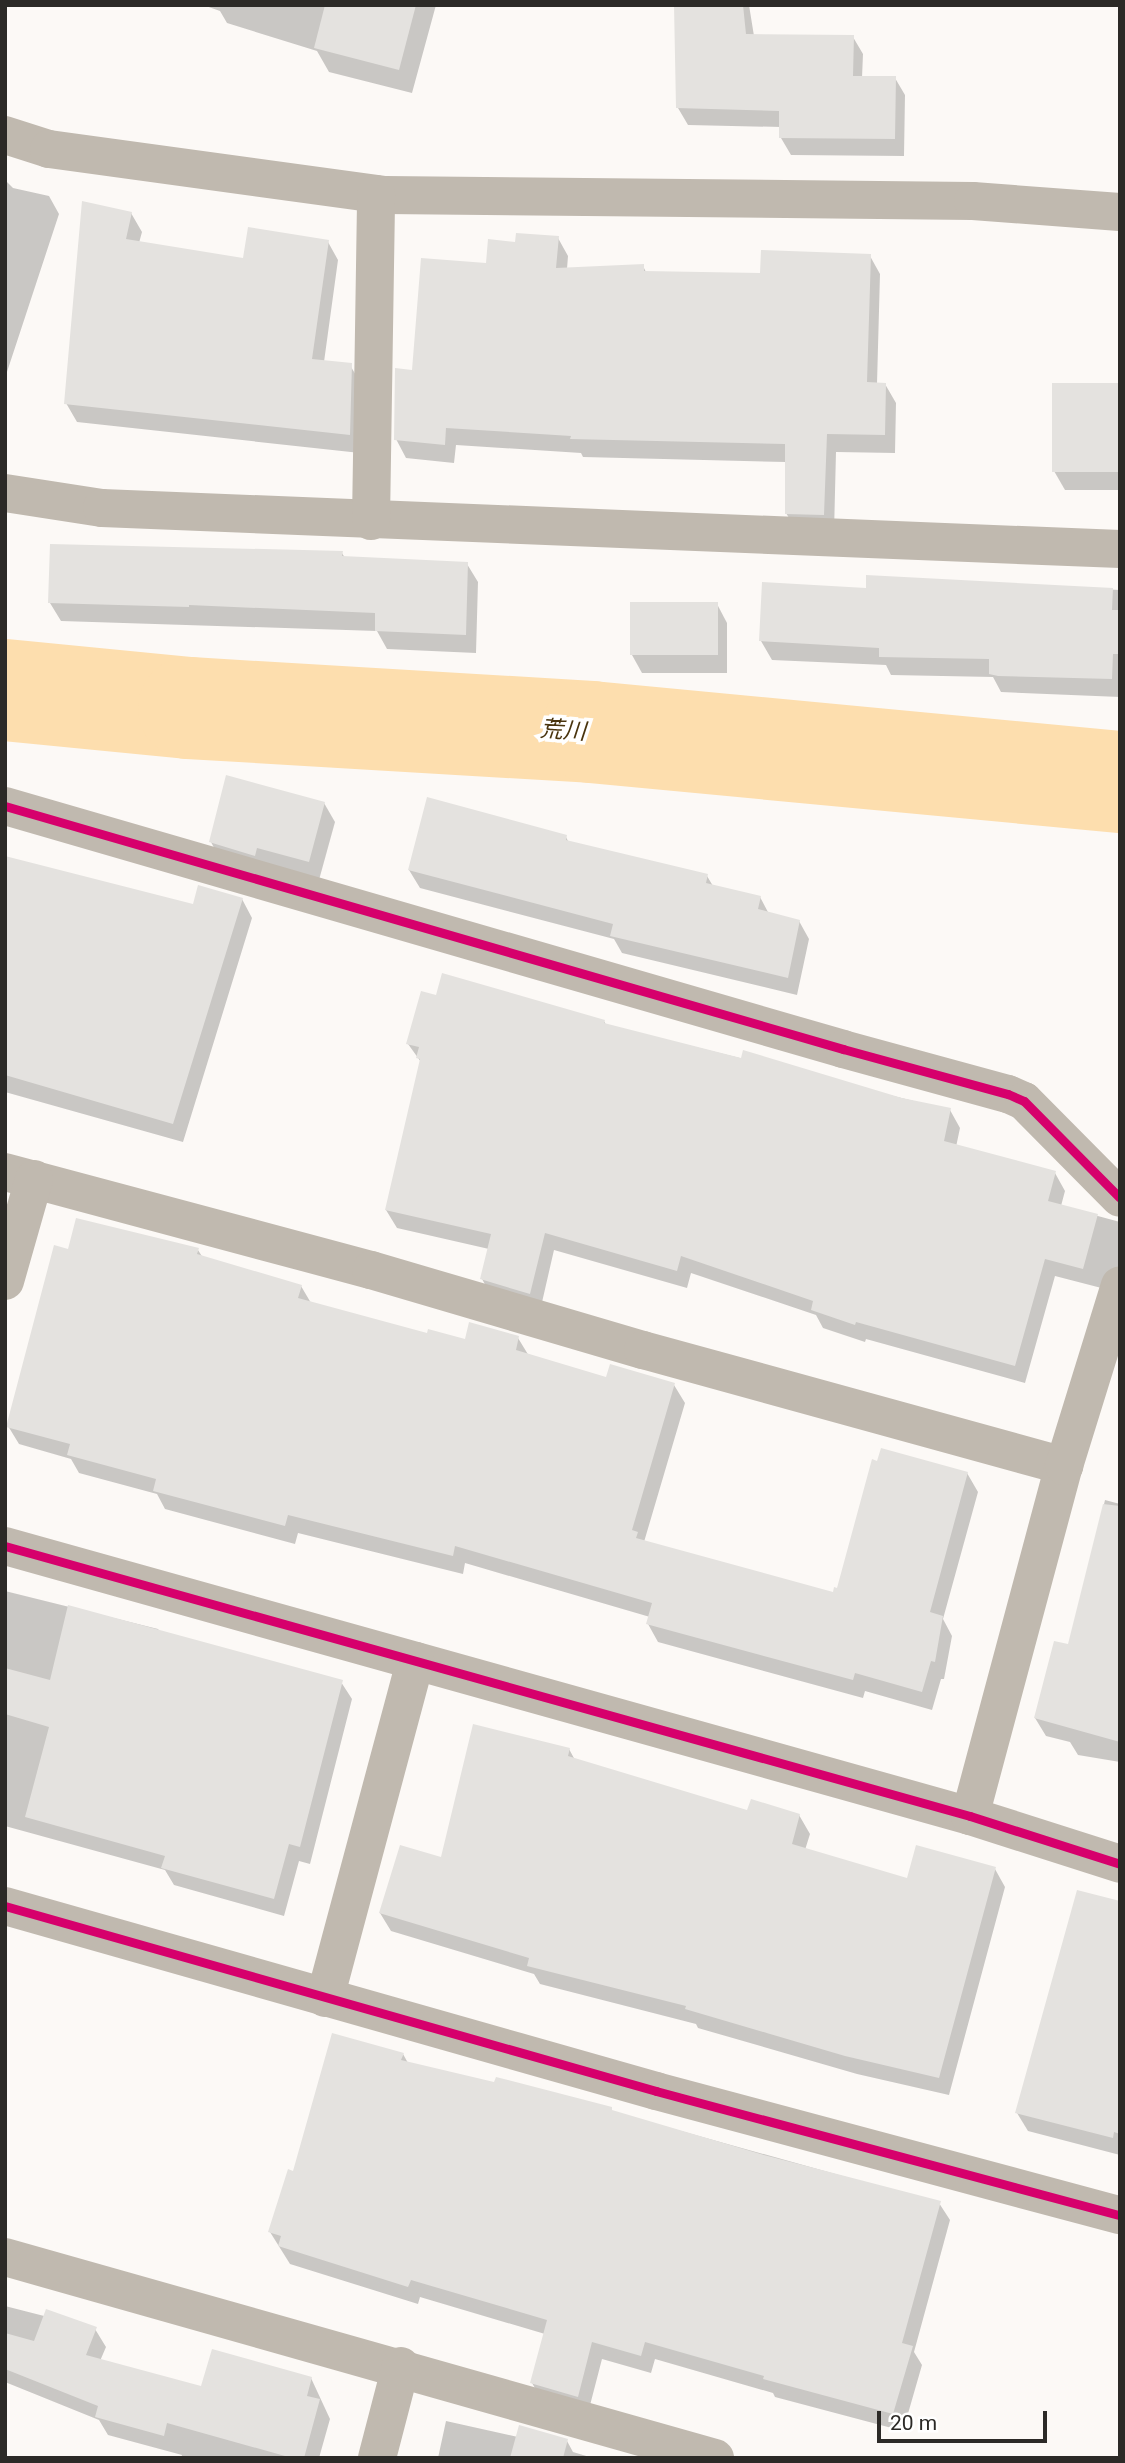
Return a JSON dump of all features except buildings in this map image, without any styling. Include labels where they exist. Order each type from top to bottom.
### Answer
[{"type":"street","points":[[5,135],[48,149],[376,194],[972,201],[1120,212]]},
{"type":"street","points":[[371,521],[376,194]]},
{"type":"street","points":[[5,493],[102,508],[371,521],[1120,549]]},
{"type":"street","points":[[5,806],[843,1049],[1008,1094],[1024,1101],[1120,1198]]},
{"type":"street","points":[[5,1281],[19,1175],[371,1270],[643,1350],[1064,1466]]},
{"type":"street","points":[[970,1816],[1064,1466],[1120,1285]]},
{"type":"street","points":[[5,1546],[970,1816],[1120,1864]]},
{"type":"street","points":[[325,1998],[415,1661]]},
{"type":"street","points":[[5,1906],[807,2132],[1120,2215]]},
{"type":"street","points":[[5,2257],[401,2366],[715,2458]]},
{"type":"street","points":[[377,2458],[401,2366]]},
{"type":"waterway","name":"荒川","points":[[5,690],[189,708],[591,732],[1120,782]]},
{"type":"cycle path","points":[[5,806],[843,1049],[1008,1094],[1024,1101],[1120,1198]]},
{"type":"cycle path","points":[[5,1546],[970,1816],[1120,1864]]},
{"type":"cycle path","points":[[5,1906],[656,2091],[1120,2215]]}]
